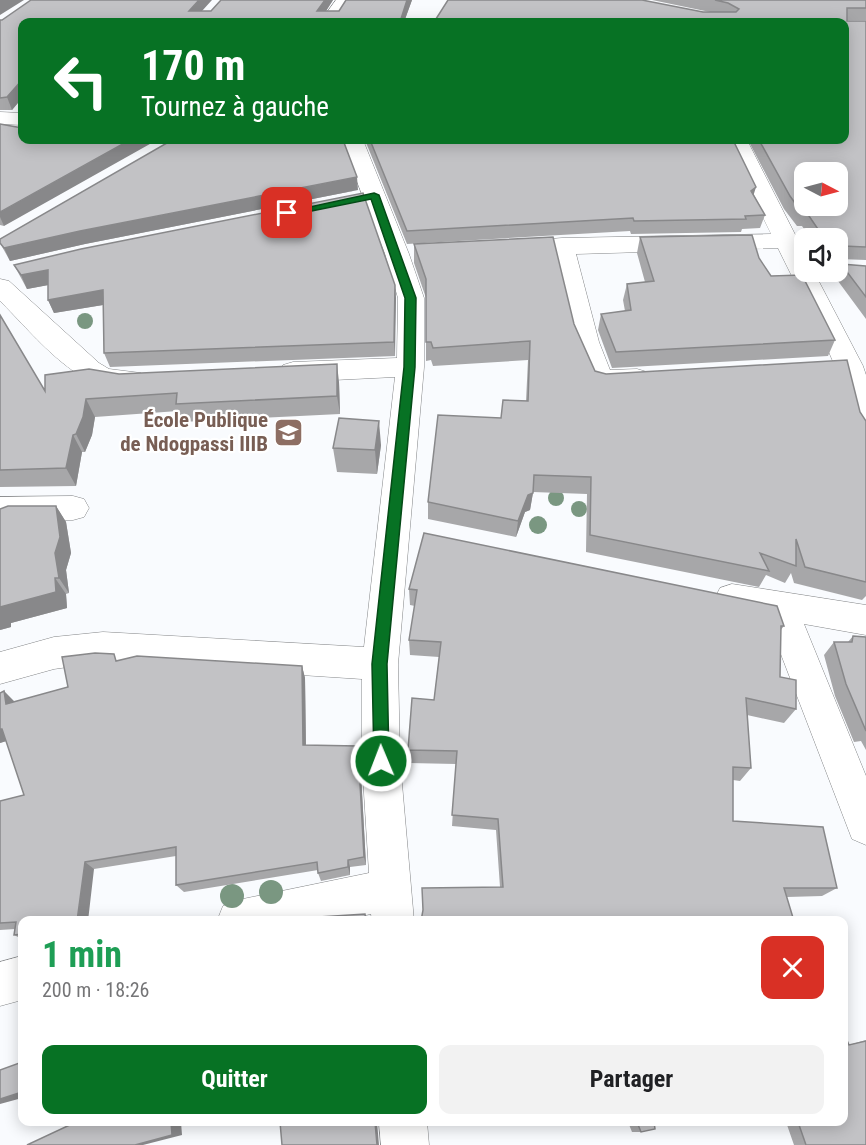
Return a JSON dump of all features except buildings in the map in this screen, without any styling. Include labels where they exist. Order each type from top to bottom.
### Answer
[{"type":"street","points":[[333,18],[345,0]]},
{"type":"street","points":[[0,118],[18,119]]},
{"type":"street","points":[[286,916],[392,905],[381,761],[380,664],[407,531],[411,298],[409,254],[363,198],[353,144]]},
{"type":"street","points":[[738,144],[794,256]]},
{"type":"street","points":[[491,249],[785,241]]},
{"type":"street","points":[[562,246],[586,342],[599,376],[609,381],[666,378]]},
{"type":"street","points":[[4,277],[89,370],[105,378],[162,379]]},
{"type":"street","points":[[806,282],[837,366],[858,391],[866,429]]},
{"type":"street","points":[[268,374],[410,367]]},
{"type":"street","points":[[0,509],[73,508]]},
{"type":"street","points":[[698,591],[780,608],[866,620]]},
{"type":"street","points":[[780,608],[866,825]]},
{"type":"street","points":[[0,668],[54,652],[103,647],[380,664]]},
{"type":"street","points":[[0,984],[18,979]]},
{"type":"street","points":[[404,1126],[405,1145]]},
{"type":"place","name":"École Publique de Ndogpassi IIIB","points":[[289,432]]},
{"type":"route","points":[[287,213],[374,195],[411,298],[410,367],[380,664],[381,761]]}]
